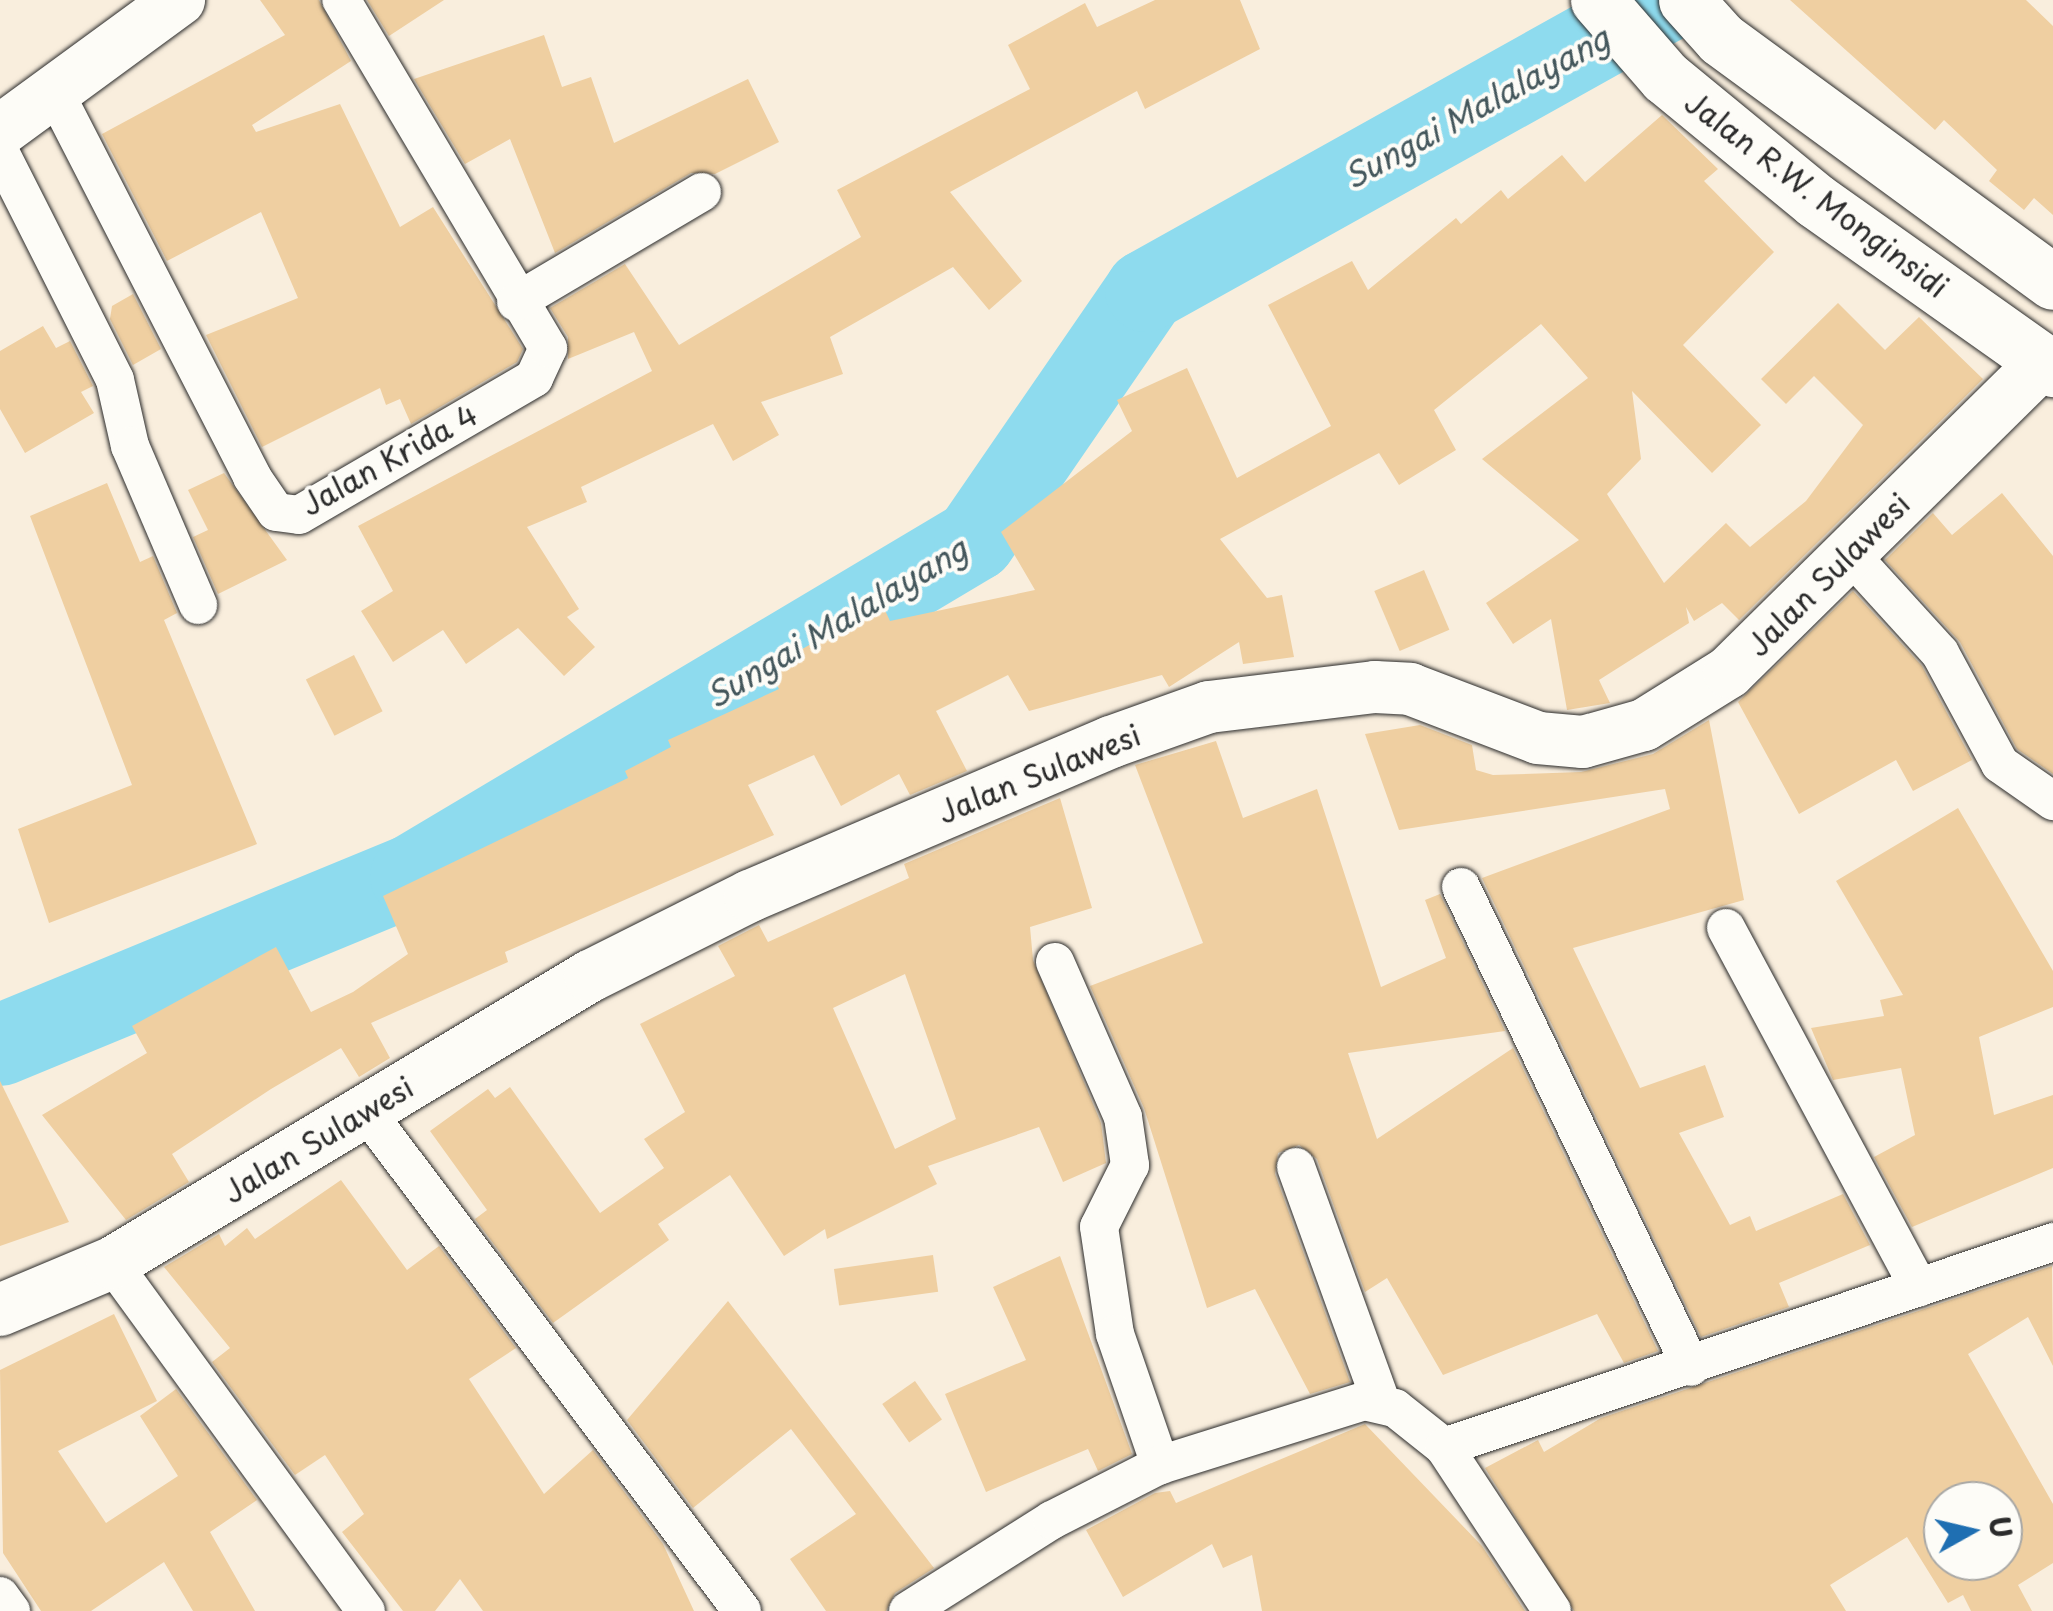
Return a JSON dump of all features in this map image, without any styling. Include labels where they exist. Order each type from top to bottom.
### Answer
[{"type":"highway","name":"Jalan R.W. Monginsidi","points":[[1598,0],[1665,78],[1816,201],[2048,366]]},
{"type":"highway","points":[[1703,20],[2053,281]]},
{"type":"street","points":[[0,131],[179,0]]},
{"type":"street","name":"Jalan Krida 4","points":[[54,91],[276,512],[299,515],[534,378],[548,348],[516,302],[341,0]]},
{"type":"street","points":[[0,152],[115,380],[130,446],[198,605]]},
{"type":"street","points":[[516,302],[702,192]]},
{"type":"street","name":"Jalan Sulawesi","points":[[0,1310],[112,1263],[590,976],[750,896],[1209,707],[1375,687],[1410,690],[1538,738],[1583,742],[1644,725],[1729,672],[2048,366]]},
{"type":"street","points":[[1849,553],[1940,653],[2000,764],[2053,801]]},
{"type":"street","points":[[1460,887],[1691,1367]]},
{"type":"street","points":[[1726,928],[1920,1288]]},
{"type":"street","points":[[1055,962],[1123,1117],[1130,1165],[1099,1227],[1115,1334],[1160,1465]]},
{"type":"street","points":[[366,1110],[742,1611]]},
{"type":"street","points":[[1296,1167],[1382,1402],[1444,1447],[1552,1611]]},
{"type":"street","points":[[1444,1447],[2053,1242]]},
{"type":"street","points":[[112,1263],[366,1611]]},
{"type":"street","points":[[908,1611],[1052,1520],[1160,1465],[1382,1402]]},
{"type":"street","points":[[0,1596],[11,1611]]},
{"type":"building","points":[[260,0],[319,0],[351,61],[252,125],[256,132],[340,104],[400,227],[433,207],[523,349],[517,362],[411,424],[400,399],[386,405],[380,388],[262,447],[206,335],[298,298],[261,212],[167,261],[102,134],[285,35]]},
{"type":"building","points":[[367,0],[444,0],[389,36]]},
{"type":"building","points":[[1155,0],[1240,0],[1260,49],[1145,109],[1137,91],[950,192],[1022,281],[989,310],[953,267],[830,337],[843,374],[761,402],[779,435],[733,461],[713,424],[581,487],[587,502],[527,527],[579,609],[567,617],[595,647],[564,676],[518,628],[466,664],[443,630],[393,662],[361,611],[393,591],[358,526],[652,371],[634,332],[568,359],[568,337],[550,308],[625,264],[679,345],[861,237],[837,190],[1030,89],[1008,45],[1085,3],[1097,27]]},
{"type":"building","points":[[1790,0],[2026,0],[2053,26],[2053,215],[2034,198],[2024,210],[1989,181],[1997,170],[1944,120],[1935,130]]},
{"type":"building","points":[[544,35],[562,87],[591,77],[614,143],[748,79],[779,142],[715,174],[691,173],[555,253],[510,139],[465,164],[414,79]]},
{"type":"building","points":[[1662,115],[1718,169],[1704,181],[1774,252],[1683,345],[1761,425],[1712,473],[1632,391],[1641,459],[1607,494],[1664,583],[1726,523],[1750,547],[1806,501],[1863,425],[1814,376],[1786,404],[1761,379],[1838,303],[1885,350],[1919,317],[1983,379],[1739,620],[1722,603],[1694,621],[1686,607],[1689,623],[1599,680],[1610,703],[1567,710],[1551,619],[1513,644],[1486,603],[1579,540],[1482,459],[1588,378],[1541,324],[1434,410],[1456,450],[1399,485],[1379,453],[1220,539],[1267,598],[1282,595],[1294,657],[1243,664],[1239,642],[1169,687],[1162,675],[1029,711],[1008,675],[936,711],[967,771],[910,795],[899,774],[841,806],[814,755],[748,785],[774,835],[505,952],[508,962],[371,1023],[390,1058],[359,1077],[341,1048],[271,1089],[172,1154],[189,1182],[126,1220],[42,1115],[147,1053],[132,1026],[276,947],[311,1012],[353,992],[408,954],[383,896],[628,778],[625,771],[671,747],[668,740],[779,689],[768,669],[828,634],[883,606],[890,621],[1035,590],[1001,532],[1132,431],[1117,400],[1187,368],[1237,478],[1331,426],[1268,305],[1352,261],[1368,290],[1456,218],[1461,224],[1501,190],[1508,199],[1562,155],[1585,182]]},
{"type":"building","points":[[133,294],[161,349],[133,365],[110,319],[112,306]]},
{"type":"building","points":[[43,326],[56,348],[70,341],[93,386],[81,392],[94,413],[25,453],[0,409],[0,351]]},
{"type":"building","points":[[224,473],[287,560],[218,594],[193,537],[208,530],[188,490]]},
{"type":"building","points":[[107,483],[140,562],[153,556],[177,613],[164,620],[257,844],[49,923],[18,829],[132,785],[30,516]]},
{"type":"building","points":[[2002,493],[2053,556],[2053,774],[2017,749],[1960,642],[1885,560],[1933,513],[1952,535]]},
{"type":"building","points":[[1424,570],[1449,630],[1400,651],[1374,591]]},
{"type":"building","points":[[1853,591],[1922,666],[1972,760],[1913,791],[1896,760],[1799,814],[1738,702]]},
{"type":"building","points":[[354,655],[383,711],[334,736],[306,680]]},
{"type":"building","points":[[1709,720],[1744,900],[1573,948],[1640,1088],[1705,1065],[1724,1117],[1679,1133],[1730,1225],[1750,1216],[1756,1231],[1843,1194],[1870,1245],[1779,1283],[1789,1307],[1701,1337],[1482,878],[1670,809],[1665,789],[1399,830],[1365,734],[1420,725],[1472,745],[1476,770],[1493,775],[1581,772],[1653,754]]},
{"type":"building","points":[[1216,741],[1243,818],[1317,789],[1381,987],[1446,958],[1425,900],[1440,894],[1505,1031],[1348,1053],[1377,1139],[1513,1048],[1658,1351],[1624,1363],[1597,1314],[1443,1375],[1387,1278],[1365,1292],[1317,1159],[1299,1145],[1278,1153],[1275,1174],[1350,1382],[1310,1394],[1255,1289],[1207,1308],[1144,1108],[1090,986],[1203,943],[1135,765]]},
{"type":"building","points":[[1060,798],[1092,908],[1030,927],[1033,960],[1101,1123],[1106,1163],[1063,1182],[1039,1127],[928,1166],[937,1184],[827,1239],[825,1229],[784,1256],[730,1175],[658,1224],[669,1240],[553,1323],[475,1219],[487,1210],[430,1131],[488,1089],[495,1098],[510,1087],[600,1213],[664,1168],[644,1139],[685,1112],[640,1024],[735,976],[718,946],[759,925],[768,942],[909,878],[904,864]],"holes":[[[905,974],[956,1119],[895,1149],[833,1008]]]},
{"type":"building","points":[[1958,808],[2053,971],[2053,1007],[1979,1037],[1994,1115],[2053,1095],[2053,1168],[1912,1227],[1874,1157],[1915,1135],[1901,1068],[1833,1080],[1811,1028],[1884,1016],[1880,1000],[1903,995],[1836,881]]},
{"type":"building","points":[[0,1081],[69,1222],[0,1246]]},
{"type":"building","points":[[341,1180],[407,1270],[439,1246],[516,1348],[469,1379],[544,1494],[593,1450],[663,1544],[694,1611],[483,1611],[460,1579],[435,1611],[403,1611],[342,1532],[364,1514],[325,1455],[295,1475],[212,1362],[230,1348],[164,1267],[219,1234],[225,1246],[247,1228],[255,1239]]},
{"type":"building","points":[[933,1255],[938,1292],[839,1306],[834,1269]]},
{"type":"building","points":[[1060,1256],[1132,1454],[1098,1471],[1088,1449],[986,1492],[945,1394],[1026,1360],[993,1287]]},
{"type":"building","points":[[2052,1266],[2053,1366],[2028,1317],[1968,1354],[2053,1504],[2053,1563],[2018,1585],[2032,1611],[1971,1611],[1963,1595],[1948,1603],[1934,1581],[2023,1581],[2023,1481],[1923,1481],[1923,1563],[1907,1537],[1830,1585],[1846,1611],[1574,1611],[1485,1468],[1538,1440],[1544,1452],[1601,1418]]},
{"type":"building","points":[[728,1301],[934,1568],[895,1593],[886,1611],[826,1611],[790,1559],[856,1514],[791,1429],[693,1508],[627,1420]]},
{"type":"building","points":[[114,1314],[157,1401],[58,1451],[106,1523],[178,1476],[140,1416],[176,1389],[257,1500],[210,1532],[255,1611],[193,1611],[164,1562],[91,1611],[41,1611],[3,1553],[0,1370]]},
{"type":"building","points":[[915,1381],[942,1420],[909,1442],[882,1404]]},
{"type":"building","points":[[1365,1424],[1482,1546],[1525,1611],[1262,1611],[1252,1555],[1223,1568],[1212,1544],[1123,1597],[1086,1530],[1155,1493],[1170,1491],[1176,1503]]},
{"type":"waterway","name":"Sungai Malalayang","points":[[0,1045],[411,876],[975,540],[1146,291],[1668,0]]}]
